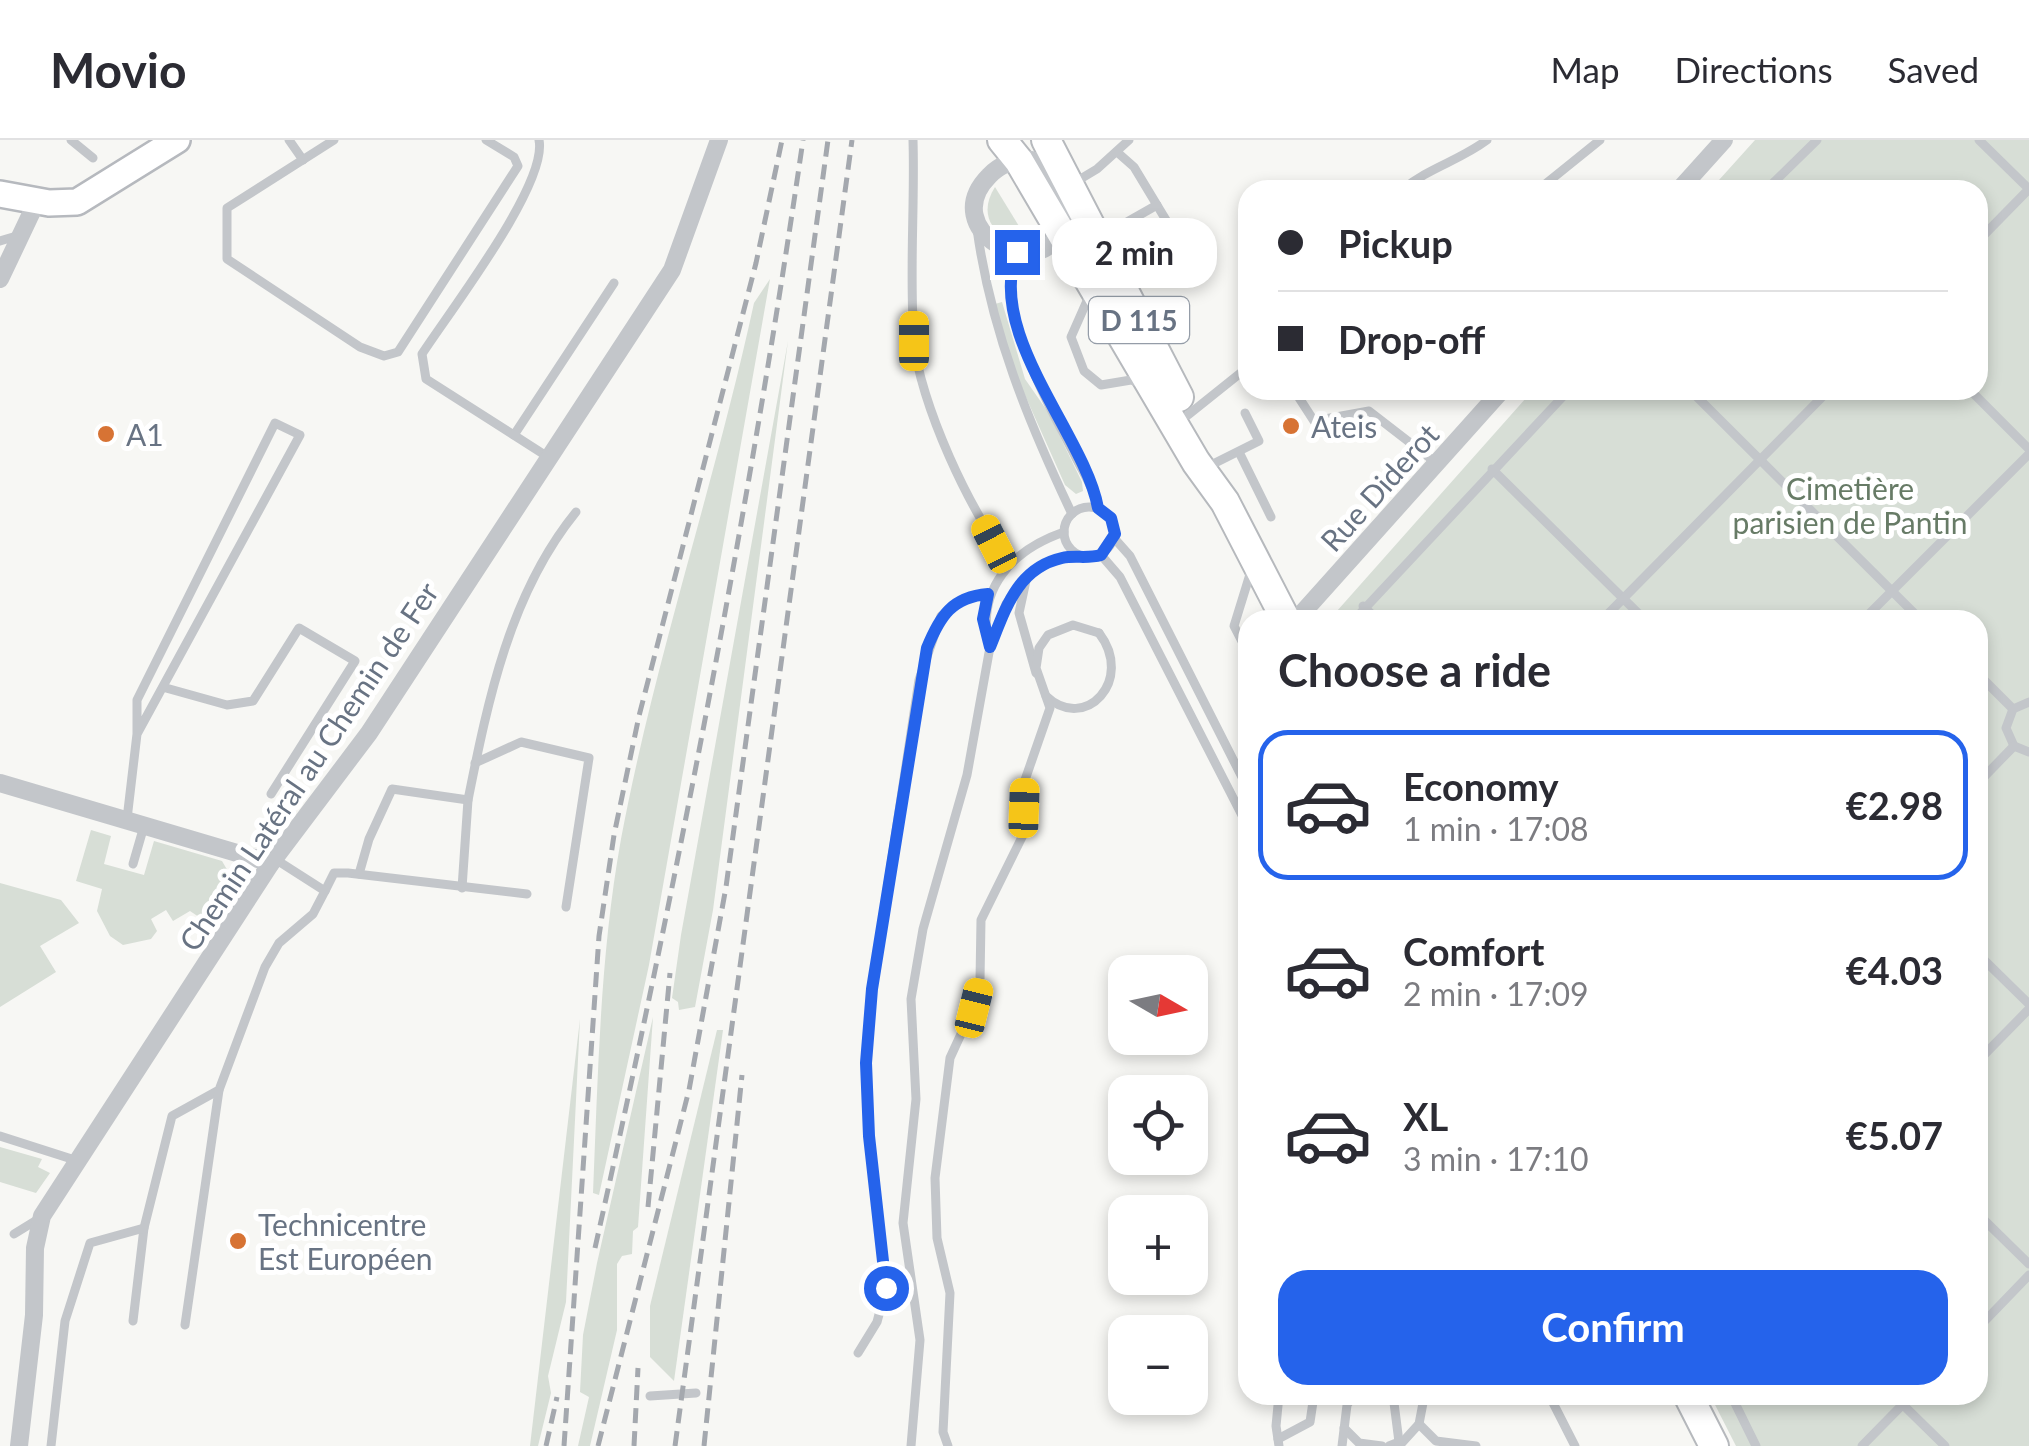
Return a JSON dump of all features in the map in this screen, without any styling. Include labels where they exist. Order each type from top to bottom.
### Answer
[{"type":"main road","points":[[36,201],[85,182],[149,140]]},
{"type":"main road","points":[[0,194],[36,201],[78,202],[176,140]]},
{"type":"main road","name":"D 115","points":[[1046,140],[1075,217],[1092,286],[1226,502],[1281,610]]},
{"type":"main road","name":"D 115","points":[[1011,150],[1075,217],[1188,414],[1227,458],[1226,502]]},
{"type":"main road","points":[[1693,1405],[1714,1446]]},
{"type":"street","name":"Chemin Latéral au Chemin de Fer","points":[[19,1446],[34,1315],[35,1248],[42,1216],[273,861],[369,732],[672,270],[719,140]]},
{"type":"street","points":[[1686,180],[1712,144]]},
{"type":"street","points":[[1011,150],[982,184],[976,200],[976,221],[993,244],[1017,252],[1040,248],[1075,217]]},
{"type":"street","points":[[0,279],[36,201]]},
{"type":"street","name":"Rue Diderot","points":[[1305,610],[1493,400]]},
{"type":"street","points":[[0,783],[273,861]]},
{"type":"lane","points":[[71,140],[93,158]]},
{"type":"lane","points":[[289,140],[303,160]]},
{"type":"lane","points":[[333,140],[227,208],[227,259],[360,347],[384,356],[398,352],[518,166],[486,140]]},
{"type":"lane","points":[[538,140],[542,156],[531,188],[422,354],[421,369],[426,378],[548,457]]},
{"type":"lane","points":[[913,140],[914,341],[920,376],[956,469],[994,544],[1011,563]]},
{"type":"lane","points":[[1075,217],[1117,152],[1130,140]]},
{"type":"lane","points":[[1414,180],[1429,168],[1464,158],[1488,140]]},
{"type":"lane","points":[[1550,180],[1600,140]]},
{"type":"lane","points":[[1777,180],[1817,140]]},
{"type":"lane","points":[[1980,140],[2029,190],[1988,231]]},
{"type":"lane","points":[[1117,152],[1134,167],[1201,278]]},
{"type":"lane","points":[[1075,217],[1158,205]]},
{"type":"lane","points":[[976,221],[989,299],[1009,370],[1072,514]]},
{"type":"lane","points":[[0,240],[22,234]]},
{"type":"lane","points":[[1017,252],[1010,270],[1011,294],[1031,366],[1098,508],[1113,522],[1114,538],[1130,556],[1238,770]]},
{"type":"lane","points":[[514,434],[614,283]]},
{"type":"lane","points":[[1092,286],[1071,337],[1084,371],[1101,384],[1132,380],[1152,386]]},
{"type":"lane","points":[[1188,414],[1238,375]]},
{"type":"lane","points":[[1300,400],[1314,421],[1369,412],[1438,464]]},
{"type":"lane","points":[[1360,610],[1559,400]]},
{"type":"lane","points":[[1700,400],[1911,610]]},
{"type":"lane","points":[[1612,610],[1819,400]]},
{"type":"lane","points":[[1873,610],[2029,452],[1980,400]]},
{"type":"lane","points":[[1245,413],[1260,441],[1227,458],[1271,516]]},
{"type":"lane","points":[[133,864],[137,700],[275,423],[300,435],[166,688],[137,734]]},
{"type":"lane","points":[[1492,469],[1635,610]]},
{"type":"lane","points":[[990,647],[983,619],[988,594],[1011,563],[1064,532],[1072,514],[1082,508],[1098,508]]},
{"type":"lane","points":[[462,888],[468,800],[475,763],[521,601],[552,542],[576,512]]},
{"type":"lane","points":[[1064,532],[1069,548],[1078,556]]},
{"type":"lane","points":[[1101,555],[1114,538]]},
{"type":"lane","points":[[910,1446],[920,1340],[904,1237],[916,1099],[911,1000],[923,929],[967,775],[990,647],[1006,604],[1027,576],[1052,560],[1101,555]]},
{"type":"lane","points":[[1101,555],[1120,577],[1238,808]]},
{"type":"lane","points":[[1239,610],[1254,559]]},
{"type":"lane","points":[[948,1446],[943,1432],[950,1292],[937,1238],[935,1178],[950,1058],[974,1008],[980,980],[982,920],[1023,835],[1025,780],[1050,708],[1036,660],[1048,636],[1073,625],[1099,633],[1108,645],[1114,670],[1107,691],[1097,700],[1073,706],[1049,700],[1028,653],[1020,613],[1027,576]]},
{"type":"lane","points":[[858,1352],[877,1322],[886,1288],[869,1136],[866,1063],[872,989],[919,680],[941,616],[963,599],[988,594]]},
{"type":"lane","points":[[1363,606],[1367,610]]},
{"type":"lane","points":[[166,688],[227,705],[254,701],[299,628],[355,662],[271,794]]},
{"type":"lane","points":[[1988,683],[2014,708]]},
{"type":"lane","points":[[2029,702],[2014,708],[2006,728],[2014,746],[2029,752]]},
{"type":"lane","points":[[475,763],[521,742],[589,758],[566,907]]},
{"type":"lane","points":[[1988,773],[2014,746]]},
{"type":"lane","points":[[359,874],[392,789],[468,800]]},
{"type":"lane","points":[[273,861],[325,891]]},
{"type":"lane","points":[[186,1325],[219,1090],[265,967],[279,943],[314,914],[334,873],[526,894]]},
{"type":"lane","points":[[1988,964],[2029,1006],[1988,1050]]},
{"type":"lane","points":[[134,1321],[144,1228],[172,1116],[219,1090]]},
{"type":"lane","points":[[0,1136],[78,1160]]},
{"type":"lane","points":[[14,1234],[42,1216]]},
{"type":"lane","points":[[1988,1224],[2029,1264]]},
{"type":"lane","points":[[51,1446],[65,1320],[90,1243],[144,1228]]},
{"type":"lane","points":[[1988,1318],[2029,1275]]},
{"type":"lane","points":[[650,1396],[696,1393]]},
{"type":"lane","points":[[1278,1442],[1279,1405]]},
{"type":"lane","points":[[1278,1442],[1310,1422],[1313,1405]]},
{"type":"lane","points":[[1342,1446],[1346,1405]]},
{"type":"lane","points":[[1392,1445],[1394,1405]]},
{"type":"lane","points":[[1344,1428],[1359,1443],[1392,1445],[1419,1424],[1422,1405]]},
{"type":"lane","points":[[1554,1405],[1576,1446]]},
{"type":"lane","points":[[1736,1405],[1756,1446]]},
{"type":"lane","points":[[1862,1446],[1902,1405],[1944,1446]]},
{"type":"lane","points":[[1419,1424],[1436,1441],[1476,1446]]},
{"type":"green space","name":"Cimetière parisien de Pantin","points":[[1755,140],[2029,140],[2029,1446],[1736,1446],[1715,1405],[1988,1405],[1988,610],[1338,610],[1524,400],[1988,400],[1988,180],[1719,180]]},
{"type":"green space","points":[[995,187],[1027,239],[1007,239],[994,229],[988,216],[988,202]]},
{"type":"green space","points":[[770,279],[649,965],[599,1195],[593,1193],[601,1015],[621,839],[651,704],[754,303]]},
{"type":"green space","points":[[1002,302],[1025,379],[1048,412],[1082,482],[1083,491],[1076,494],[1065,485],[1016,375],[995,304]]},
{"type":"green space","points":[[788,341],[713,910],[695,1007],[679,1010],[678,1002],[672,998],[681,935]]},
{"type":"green space","points":[[91,830],[111,836],[104,864],[144,875],[154,841],[222,861],[236,885],[211,925],[190,911],[173,921],[166,910],[151,919],[157,931],[151,939],[123,945],[110,936],[97,911],[102,889],[76,881]]},
{"type":"green space","points":[[0,883],[61,900],[79,923],[40,946],[56,972],[0,1007]]},
{"type":"green space","points":[[653,1017],[638,1227],[633,1231],[632,1254],[622,1256],[617,1264],[617,1330],[590,1446],[578,1446],[589,1397],[580,1392],[583,1335]]},
{"type":"green space","points":[[580,1019],[566,1302],[548,1376],[551,1393],[538,1446],[530,1446]]},
{"type":"green space","points":[[717,1030],[723,1030],[674,1381],[650,1357],[650,1306]]},
{"type":"green space","points":[[0,1147],[42,1159],[38,1167],[50,1173],[36,1193],[0,1182]]},
{"type":"railway","points":[[564,1446],[599,936],[614,835],[639,716],[756,263],[782,140]]},
{"type":"railway","points":[[595,1248],[710,696],[803,140]]},
{"type":"railway","points":[[598,1446],[689,1090],[726,887],[828,140]]},
{"type":"railway","points":[[675,1446],[852,140]]},
{"type":"railway","points":[[648,1207],[670,973]]},
{"type":"railway","points":[[704,1446],[742,1075]]},
{"type":"railway","points":[[634,1446],[638,1368]]},
{"type":"railway","points":[[546,1446],[557,1397]]},
{"type":"place","name":"Ateis","points":[[1291,426]]},
{"type":"place","name":"A1","points":[[106,434]]},
{"type":"place","name":"Technicentre Est Européen","points":[[238,1241]]},
{"type":"route","points":[[886,1288],[869,1136],[866,1063],[872,989],[927,648],[948,608],[963,599],[988,594],[983,619],[990,647],[1006,604],[1027,576],[1052,560],[1101,555],[1110,548],[1115,534],[1111,518],[1098,508],[1031,366],[1011,294],[1010,270],[1017,252]]}]
